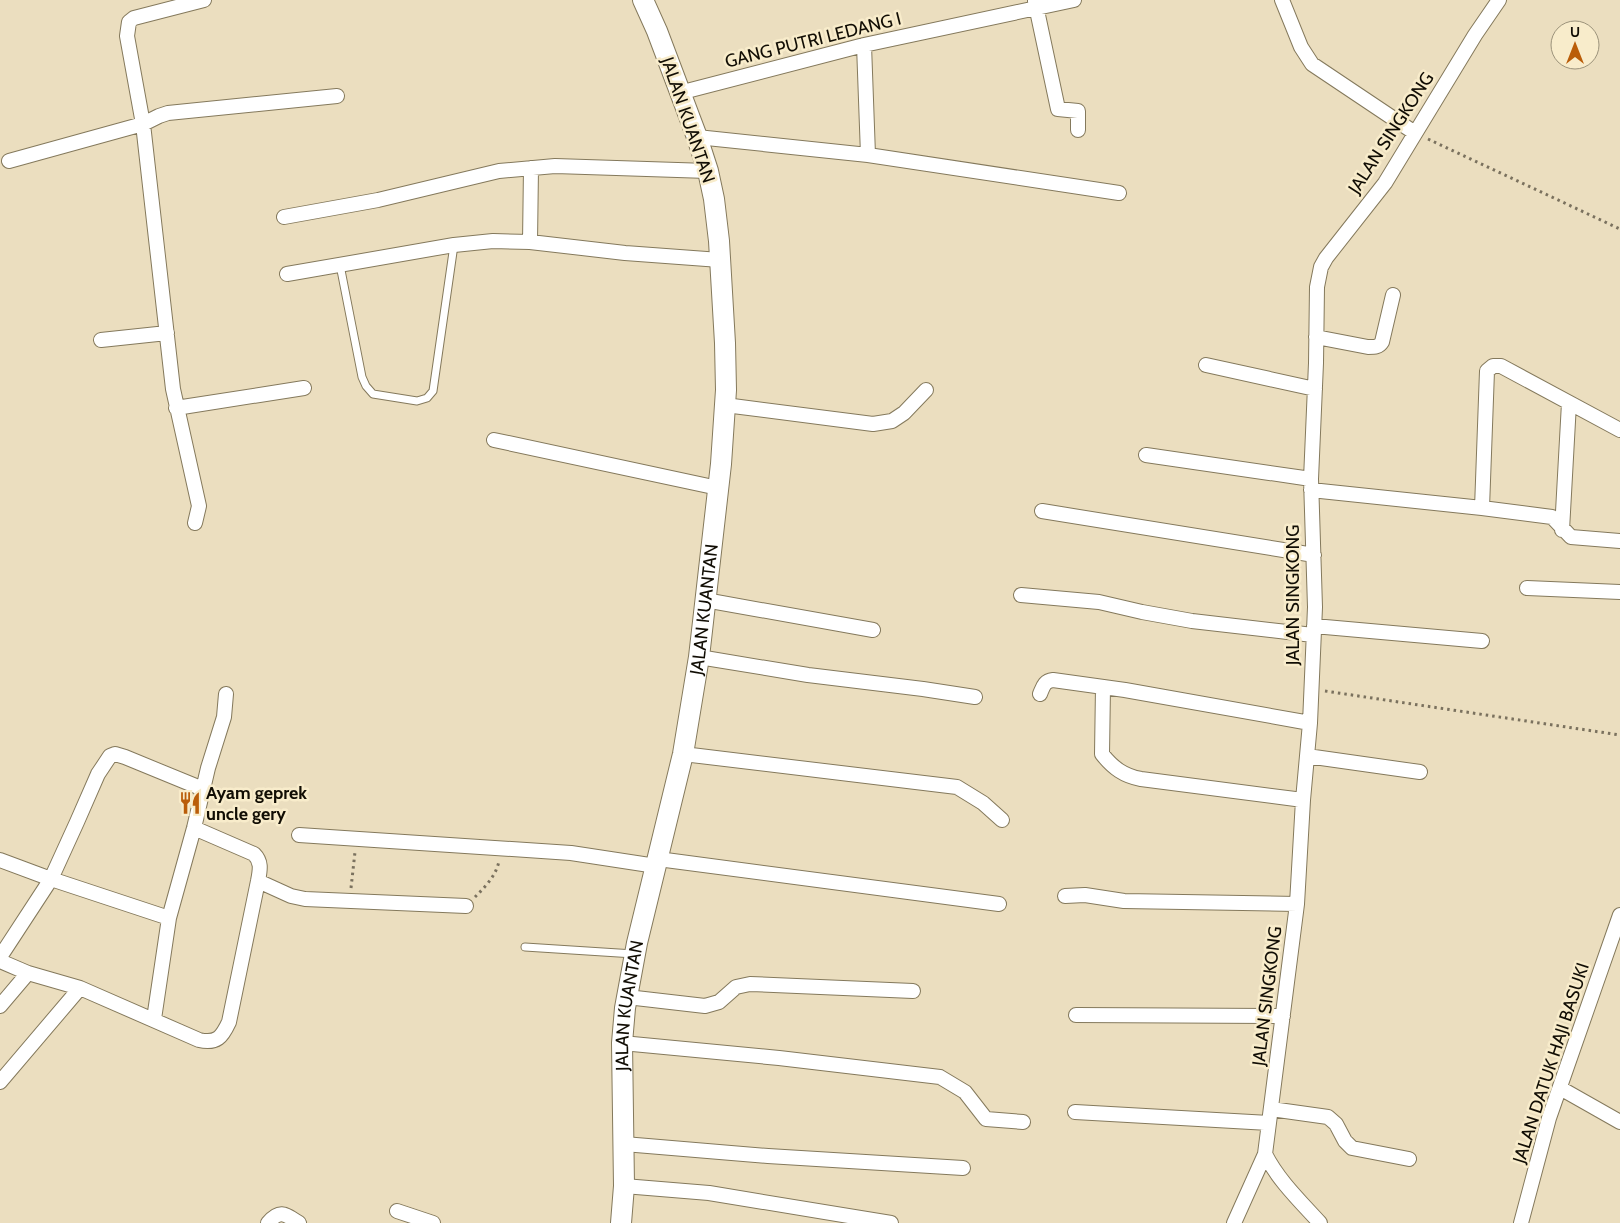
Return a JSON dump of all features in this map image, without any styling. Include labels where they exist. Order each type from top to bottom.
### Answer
[{"type":"street","points":[[195,523],[199,506],[176,408],[142,124],[127,36],[130,22],[134,18],[204,0]]},
{"type":"street","name":"JALAN KUANTAN","points":[[621,1223],[624,1186],[622,1043],[627,997],[635,954],[683,754],[699,657],[718,488],[724,405],[725,343],[714,199],[708,171],[697,137],[679,94],[657,31],[643,0]]},
{"type":"street","name":"GANG PUTRI LEDANG I","points":[[679,94],[864,45],[1036,4],[1074,0]]},
{"type":"street","points":[[1282,0],[1301,47],[1312,64],[1415,133]]},
{"type":"street","name":"JALAN SINGKONG","points":[[1234,1223],[1265,1154],[1298,904],[1303,800],[1312,690],[1315,607],[1311,485],[1317,288],[1324,262],[1385,183],[1475,35],[1499,0]]},
{"type":"street","points":[[1036,4],[1058,108],[1078,111],[1078,130]]},
{"type":"street","points":[[864,45],[868,155]]},
{"type":"street","points":[[9,161],[142,124],[158,116],[183,110],[337,96]]},
{"type":"street","points":[[697,137],[868,155],[1119,193]]},
{"type":"street","points":[[284,217],[378,200],[498,171],[555,166],[708,171]]},
{"type":"street","points":[[530,242],[531,168]]},
{"type":"street","points":[[287,274],[454,245],[493,241],[530,242],[625,253],[720,260]]},
{"type":"street","points":[[1316,336],[1368,347],[1380,345],[1393,295]]},
{"type":"street","points":[[101,340],[167,333]]},
{"type":"street","points":[[1206,365],[1315,389]]},
{"type":"street","points":[[1482,508],[1487,371],[1493,366],[1500,366],[1620,430]]},
{"type":"street","points":[[176,408],[304,388]]},
{"type":"street","points":[[724,405],[873,424],[892,421],[904,413],[926,390]]},
{"type":"street","points":[[1562,530],[1569,403]]},
{"type":"street","points":[[494,440],[718,488]]},
{"type":"street","points":[[1146,455],[1311,485],[1552,517],[1562,530],[1571,537],[1620,541]]},
{"type":"street","points":[[1042,511],[1314,555]]},
{"type":"street","points":[[1527,588],[1620,592]]},
{"type":"street","points":[[1021,595],[1100,602],[1192,621],[1482,641]]},
{"type":"street","points":[[705,600],[873,630]]},
{"type":"street","points":[[699,657],[808,675],[975,697]]},
{"type":"street","points":[[1040,694],[1048,680],[1103,687],[1310,722]]},
{"type":"street","points":[[1103,687],[1102,754],[1120,772],[1129,777],[1141,779],[1303,800]]},
{"type":"street","points":[[154,1019],[170,918],[208,768],[224,718],[226,694]]},
{"type":"street","points":[[0,957],[51,879],[98,774],[110,756],[115,754],[126,757],[203,789]]},
{"type":"street","points":[[683,754],[939,784],[958,788],[983,803],[1002,820]]},
{"type":"street","points":[[1307,756],[1420,772]]},
{"type":"street","points":[[0,961],[28,973],[80,988],[207,1042],[219,1038],[229,1022],[260,865],[259,859],[254,854],[194,828]]},
{"type":"street","points":[[299,835],[580,854],[999,904]]},
{"type":"street","points":[[0,860],[51,879],[170,918]]},
{"type":"street","points":[[258,881],[298,898],[466,906]]},
{"type":"street","points":[[1065,896],[1085,895],[1124,901],[1298,904]]},
{"type":"street","name":"JALAN DATUK HAJI BASUKI","points":[[1522,1223],[1549,1118],[1617,936],[1620,915]]},
{"type":"street","points":[[0,1006],[28,973]]},
{"type":"street","points":[[627,997],[705,1006],[720,1002],[736,987],[750,984],[914,991]]},
{"type":"street","points":[[0,1082],[80,988]]},
{"type":"street","points":[[1076,1016],[1283,1016]]},
{"type":"street","points":[[622,1043],[779,1058],[940,1077],[965,1092],[986,1119],[1023,1122]]},
{"type":"street","points":[[1560,1088],[1620,1122]]},
{"type":"street","points":[[1271,1109],[1328,1117],[1336,1124],[1345,1141],[1352,1148],[1409,1159]]},
{"type":"street","points":[[1075,1112],[1269,1123]]},
{"type":"street","points":[[624,1144],[768,1156],[963,1168]]},
{"type":"street","points":[[1265,1154],[1280,1178],[1320,1223]]},
{"type":"street","points":[[624,1186],[708,1193],[891,1223]]},
{"type":"street","points":[[397,1211],[433,1223]]},
{"type":"street","points":[[268,1223],[273,1217],[282,1214],[299,1223]]},
{"type":"lane","points":[[340,265],[362,377],[366,386],[373,394],[417,401],[427,398],[433,391],[454,245]]},
{"type":"lane","points":[[525,947],[635,954]]},
{"type":"path","points":[[1415,133],[1620,229]]},
{"type":"path","points":[[1312,690],[1353,694],[1620,735]]},
{"type":"path","points":[[350,900],[356,839]]},
{"type":"path","points":[[466,906],[490,880],[498,868],[502,849]]},
{"type":"place","name":"Ayam geprek uncle gery","points":[[190,803]]}]
